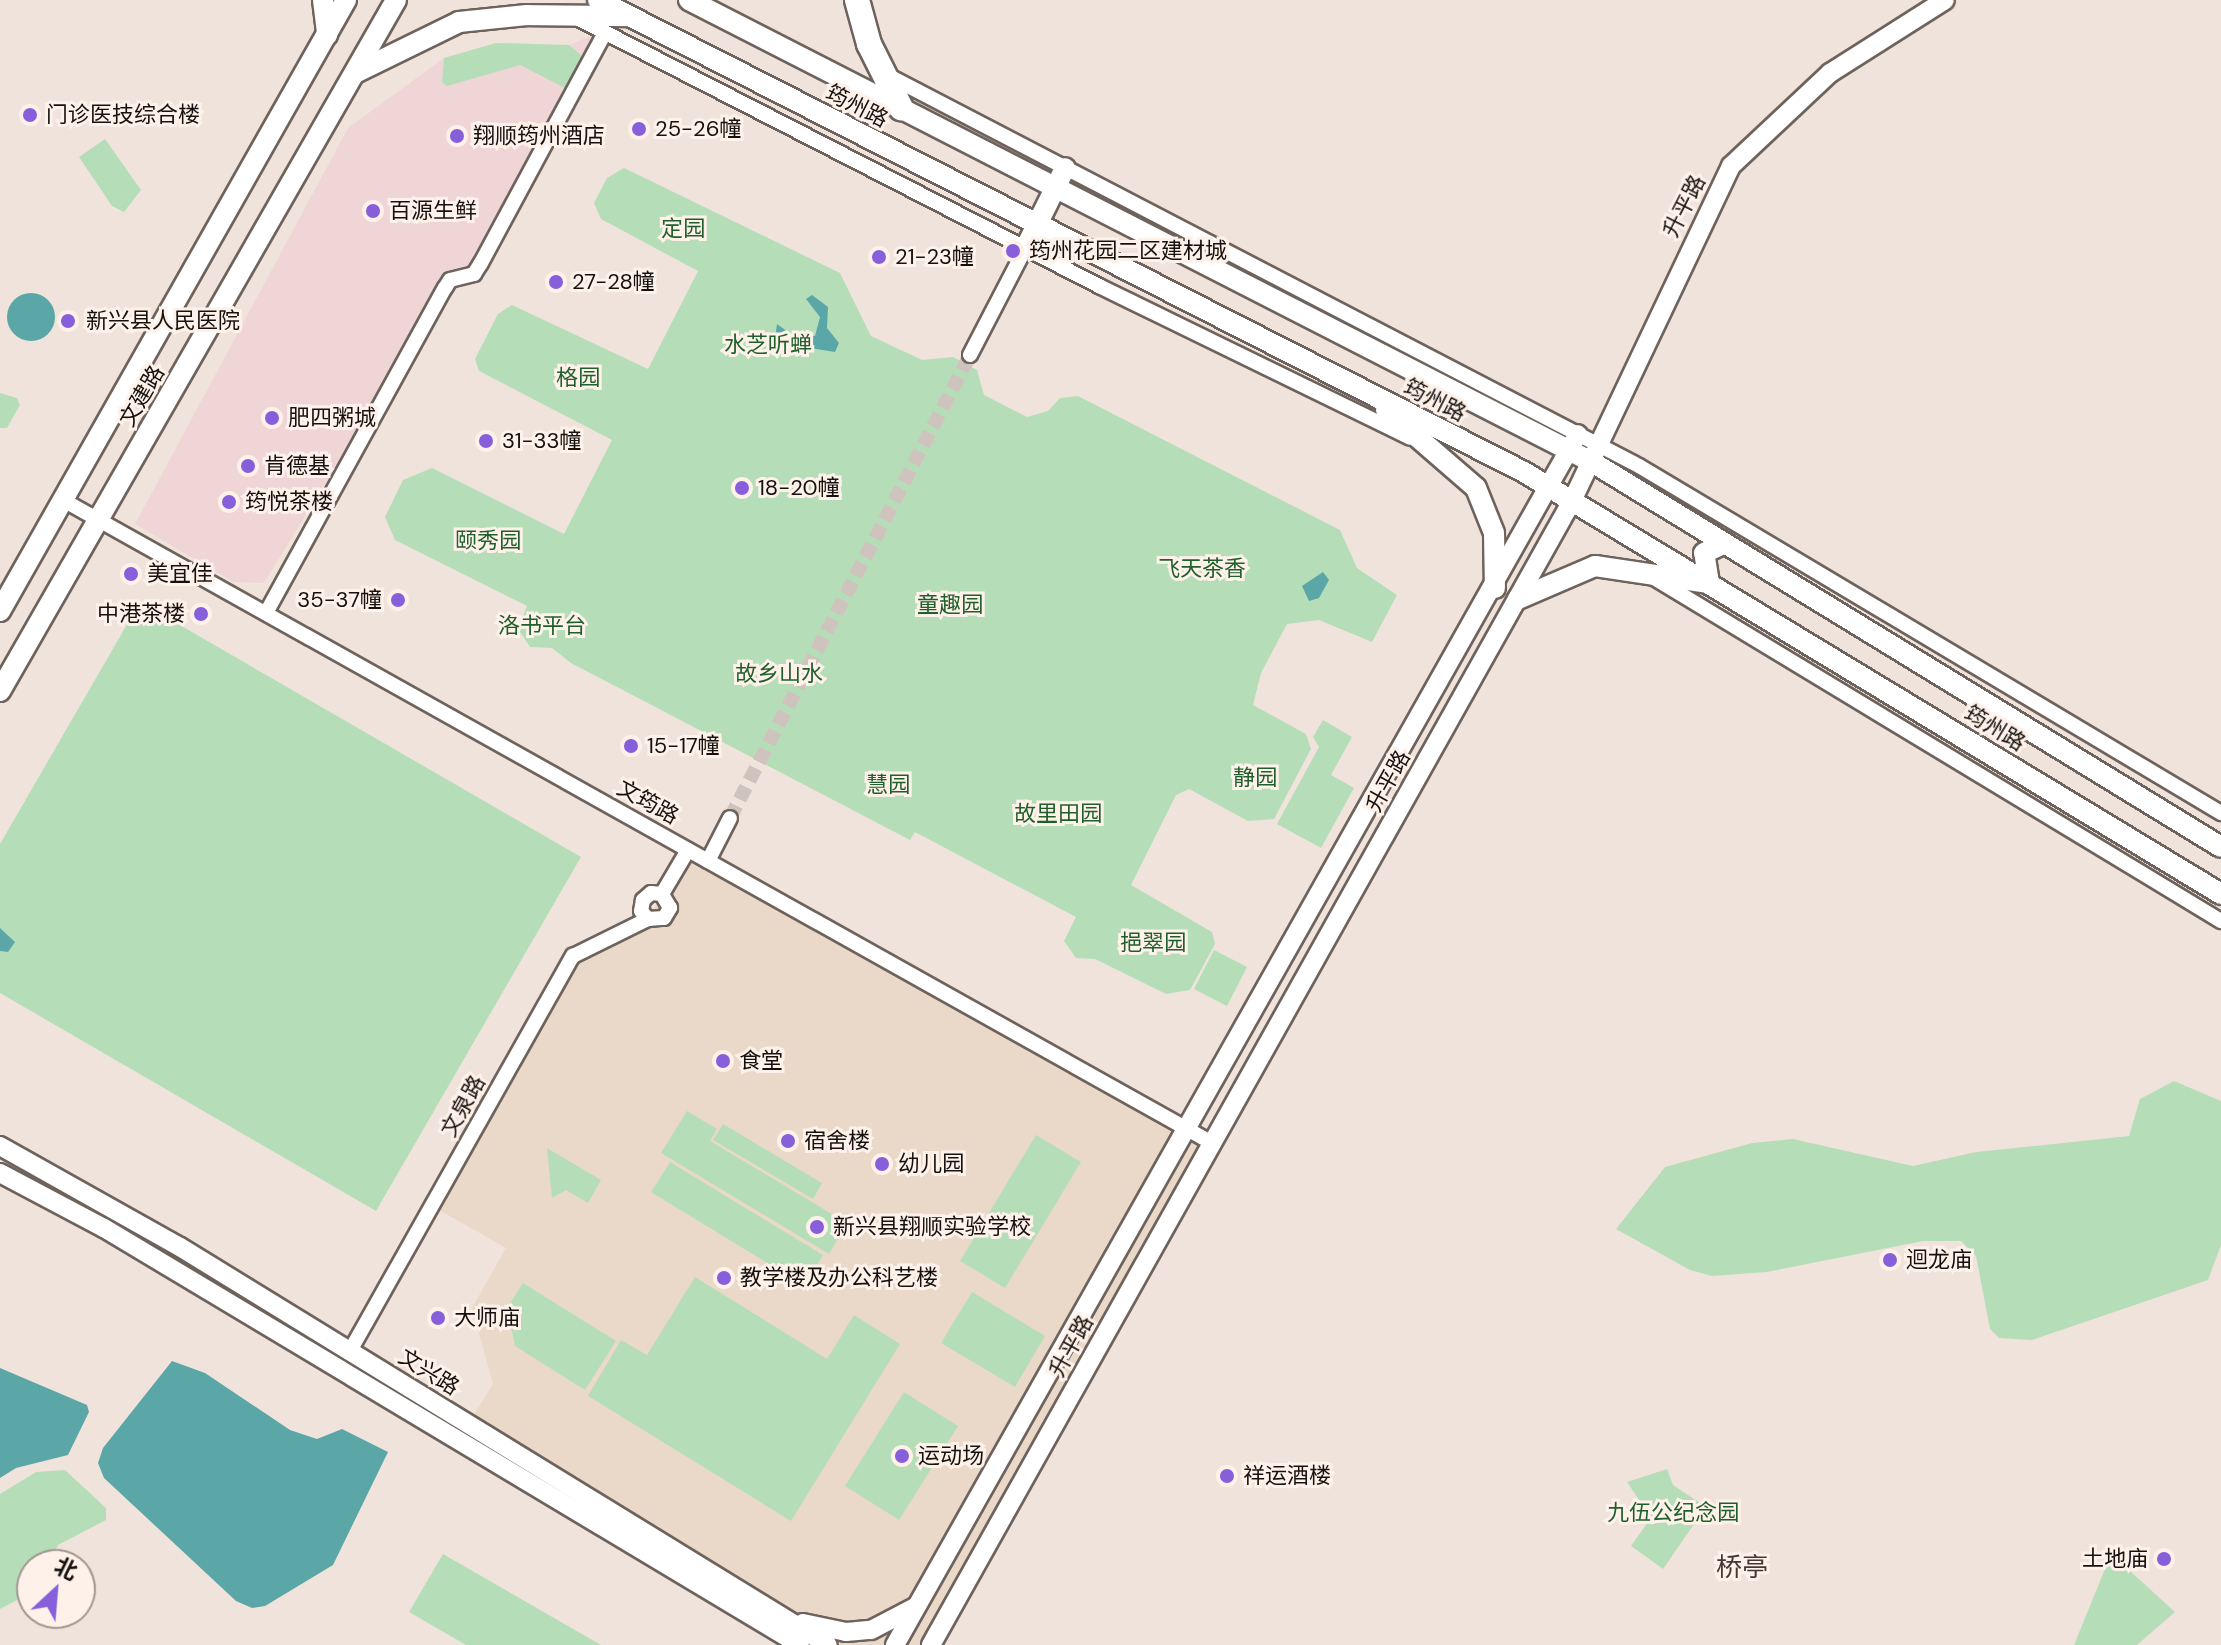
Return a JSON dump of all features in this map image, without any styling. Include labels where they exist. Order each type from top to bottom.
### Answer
[{"type":"main road","points":[[323,0],[327,35]]},
{"type":"main road","name":"文建路","points":[[0,611],[346,0]]},
{"type":"main road","name":"文建路","points":[[0,691],[396,0]]},
{"type":"main road","name":"筠州路","points":[[598,0],[1551,488],[2221,894]]},
{"type":"main road","name":"筠州路","points":[[689,0],[1056,187],[1596,454],[1725,543],[2221,847]]},
{"type":"main road","points":[[857,0],[882,72],[901,108]]},
{"type":"main road","points":[[355,73],[459,22],[629,16]]},
{"type":"main road","points":[[1025,249],[1065,168]]},
{"type":"main road","points":[[1369,393],[1476,488],[1488,509],[1495,588]]},
{"type":"main road","points":[[1518,599],[1595,566],[1709,583],[1704,553],[1725,543]]},
{"type":"street","name":"升平路","points":[[931,1645],[940,1636],[1572,501],[1731,166],[1830,73],[1945,0]]},
{"type":"street","points":[[574,17],[1025,249],[1424,445]]},
{"type":"street","points":[[266,613],[445,288],[450,280],[474,274],[481,263],[605,33]]},
{"type":"street","points":[[882,72],[1574,442]]},
{"type":"street","points":[[970,355],[1025,249]]},
{"type":"street","name":"升平路","points":[[895,1645],[1184,1127],[1495,588],[1574,442]]},
{"type":"street","points":[[1596,454],[2221,813]]},
{"type":"street","name":"文筠路","points":[[63,500],[1212,1143]]},
{"type":"street","points":[[1650,576],[2221,921]]},
{"type":"street","points":[[708,861],[730,818]]},
{"type":"street","name":"文泉路","points":[[350,1351],[573,956],[648,919],[659,921],[668,914],[669,903],[662,894],[688,850]]},
{"type":"street","name":"文兴路","points":[[0,1146],[350,1351],[480,1442],[800,1645]]},
{"type":"street","name":"文兴路","points":[[0,1173],[104,1228],[480,1442],[828,1645]]},
{"type":"street","points":[[785,1619],[846,1632],[871,1630],[917,1605]]},
{"type":"shaded area","points":[[607,29],[481,263],[450,280],[264,583],[233,582],[135,524],[348,128],[444,58],[496,43],[569,45]]},
{"type":"shaded area","name":"新兴县翔顺实验学校","points":[[688,850],[1212,1143],[932,1645],[828,1645],[468,1424],[493,1384],[472,1308],[506,1248],[432,1206],[573,956],[648,919]]},
{"type":"green space","points":[[496,43],[569,45],[582,56],[565,88],[520,65],[447,86],[442,82],[444,58]]},
{"type":"green space","points":[[105,139],[141,190],[124,212],[112,206],[79,157]]},
{"type":"green space","points":[[624,168],[840,273],[871,336],[922,360],[953,357],[977,370],[984,395],[1027,417],[1048,411],[1060,398],[1078,396],[1340,530],[1357,568],[1397,595],[1372,642],[1319,620],[1287,624],[1261,673],[1253,705],[1306,734],[1311,749],[1274,819],[1248,821],[1189,789],[1176,795],[1131,885],[1212,932],[1215,944],[1190,990],[1166,994],[1095,959],[1076,958],[1064,941],[1076,917],[915,832],[910,840],[571,663],[552,648],[530,647],[518,629],[527,606],[395,540],[385,517],[403,480],[432,468],[564,534],[612,440],[479,371],[475,359],[498,314],[512,305],[648,369],[698,271],[601,219],[594,203],[607,178]]},
{"type":"green space","points":[[0,393],[17,398],[20,405],[7,428],[0,428]]},
{"type":"green space","points":[[140,602],[581,857],[376,1211],[0,993],[0,844]]},
{"type":"green space","points":[[1323,720],[1352,737],[1331,775],[1354,788],[1321,848],[1277,824],[1319,747],[1313,737]]},
{"type":"green space","points":[[1214,950],[1247,967],[1227,1006],[1194,989]]},
{"type":"green space","points":[[2174,1081],[2221,1101],[2221,1245],[2208,1280],[2032,1340],[1999,1338],[1990,1329],[1976,1256],[1961,1241],[1923,1241],[1767,1272],[1712,1276],[1690,1270],[1616,1229],[1665,1167],[1752,1143],[1793,1139],[1913,1166],[1976,1152],[2129,1136],[2140,1099]]},
{"type":"green space","points":[[687,1111],[717,1129],[710,1141],[847,1223],[829,1254],[661,1153]]},
{"type":"green space","points":[[723,1124],[822,1183],[813,1199],[713,1140]]},
{"type":"green space","points":[[1036,1135],[1081,1162],[1005,1288],[960,1261]]},
{"type":"green space","points":[[547,1148],[601,1180],[588,1203],[566,1190],[552,1198]]},
{"type":"green space","points":[[670,1162],[823,1255],[805,1286],[651,1192]]},
{"type":"green space","points":[[695,1277],[827,1359],[854,1315],[900,1344],[791,1521],[588,1396],[621,1340],[647,1355]]},
{"type":"green space","points":[[523,1283],[616,1341],[585,1390],[515,1346],[507,1308]]},
{"type":"green space","points":[[972,1292],[1045,1336],[1015,1387],[941,1343]]},
{"type":"green space","name":"运动场","points":[[904,1392],[958,1426],[899,1520],[845,1486]]},
{"type":"green space","name":"九伍公纪念园","points":[[1667,1469],[1673,1485],[1706,1507],[1663,1569],[1631,1546],[1651,1518],[1627,1482]]},
{"type":"green space","points":[[65,1470],[106,1508],[106,1520],[58,1545],[56,1549],[16,1549],[16,1600],[0,1609],[0,1494],[36,1472]]},
{"type":"green space","points":[[443,1554],[601,1645],[466,1645],[409,1612]]},
{"type":"green space","points":[[2109,1559],[2119,1561],[2175,1612],[2137,1645],[2074,1645]]},
{"type":"water","points":[[31,293],[48,300],[55,317],[48,334],[31,341],[14,334],[7,317],[14,300]]},
{"type":"water","points":[[812,295],[828,307],[827,328],[839,343],[835,352],[804,347],[791,351],[775,338],[777,324],[792,335],[815,336],[820,317],[806,299]]},
{"type":"water","points":[[1323,572],[1329,580],[1319,598],[1309,601],[1302,586]]},
{"type":"water","points":[[0,928],[15,942],[8,952],[0,951]]},
{"type":"water","points":[[172,1361],[205,1373],[290,1430],[317,1439],[342,1429],[388,1452],[333,1565],[265,1606],[252,1608],[236,1601],[104,1478],[98,1463],[103,1448]]},
{"type":"water","points":[[0,1368],[87,1405],[89,1412],[68,1455],[16,1468],[0,1478]]},
{"type":"tunnel","points":[[730,818],[970,355]]},
{"type":"place","name":"门诊医技综合楼","points":[[30,115]]},
{"type":"place","name":"25-26幢","points":[[639,129]]},
{"type":"place","name":"翔顺筠州酒店","points":[[457,136]]},
{"type":"place","name":"百源生鲜","points":[[373,211]]},
{"type":"place","name":"筠州花园二区建材城","points":[[1013,251]]},
{"type":"place","name":"21-23幢","points":[[879,257]]},
{"type":"place","name":"27-28幢","points":[[556,282]]},
{"type":"place","name":"新兴县人民医院","points":[[68,321]]},
{"type":"place","name":"肥四粥城","points":[[272,418]]},
{"type":"place","name":"31-33幢","points":[[486,441]]},
{"type":"place","name":"肯德基","points":[[248,466]]},
{"type":"place","name":"18-20幢","points":[[742,488]]},
{"type":"place","name":"筠悦茶楼","points":[[229,502]]},
{"type":"place","name":"美宜佳","points":[[131,574]]},
{"type":"place","name":"35-37幢","points":[[398,600]]},
{"type":"place","name":"中港茶楼","points":[[201,614]]},
{"type":"place","name":"15-17幢","points":[[631,746]]},
{"type":"place","name":"食堂","points":[[723,1061]]},
{"type":"place","name":"宿舍楼","points":[[788,1141]]},
{"type":"place","name":"幼儿园","points":[[882,1164]]},
{"type":"place","name":"新兴县翔顺实验学校","points":[[817,1227]]},
{"type":"place","name":"迴龙庙","points":[[1890,1260]]},
{"type":"place","name":"教学楼及办公科艺楼","points":[[724,1278]]},
{"type":"place","name":"大师庙","points":[[438,1318]]},
{"type":"place","name":"运动场","points":[[902,1456]]},
{"type":"place","name":"祥运酒楼","points":[[1227,1476]]},
{"type":"place","name":"土地庙","points":[[2164,1559]]},
{"type":"district","name":"桥亭","points":[[1742,1568]]},
{"type":"park label","name":"定园","points":[[683,229]]},
{"type":"park label","name":"水芝听蝉","points":[[768,345]]},
{"type":"park label","name":"格园","points":[[578,378]]},
{"type":"park label","name":"颐秀园","points":[[488,541]]},
{"type":"park label","name":"飞天茶香","points":[[1202,569]]},
{"type":"park label","name":"童趣园","points":[[950,605]]},
{"type":"park label","name":"洛书平台","points":[[542,626]]},
{"type":"park label","name":"故乡山水","points":[[779,674]]},
{"type":"park label","name":"静园","points":[[1255,778]]},
{"type":"park label","name":"慧园","points":[[888,785]]},
{"type":"park label","name":"故里田园","points":[[1058,814]]},
{"type":"park label","name":"挹翠园","points":[[1153,943]]}]
